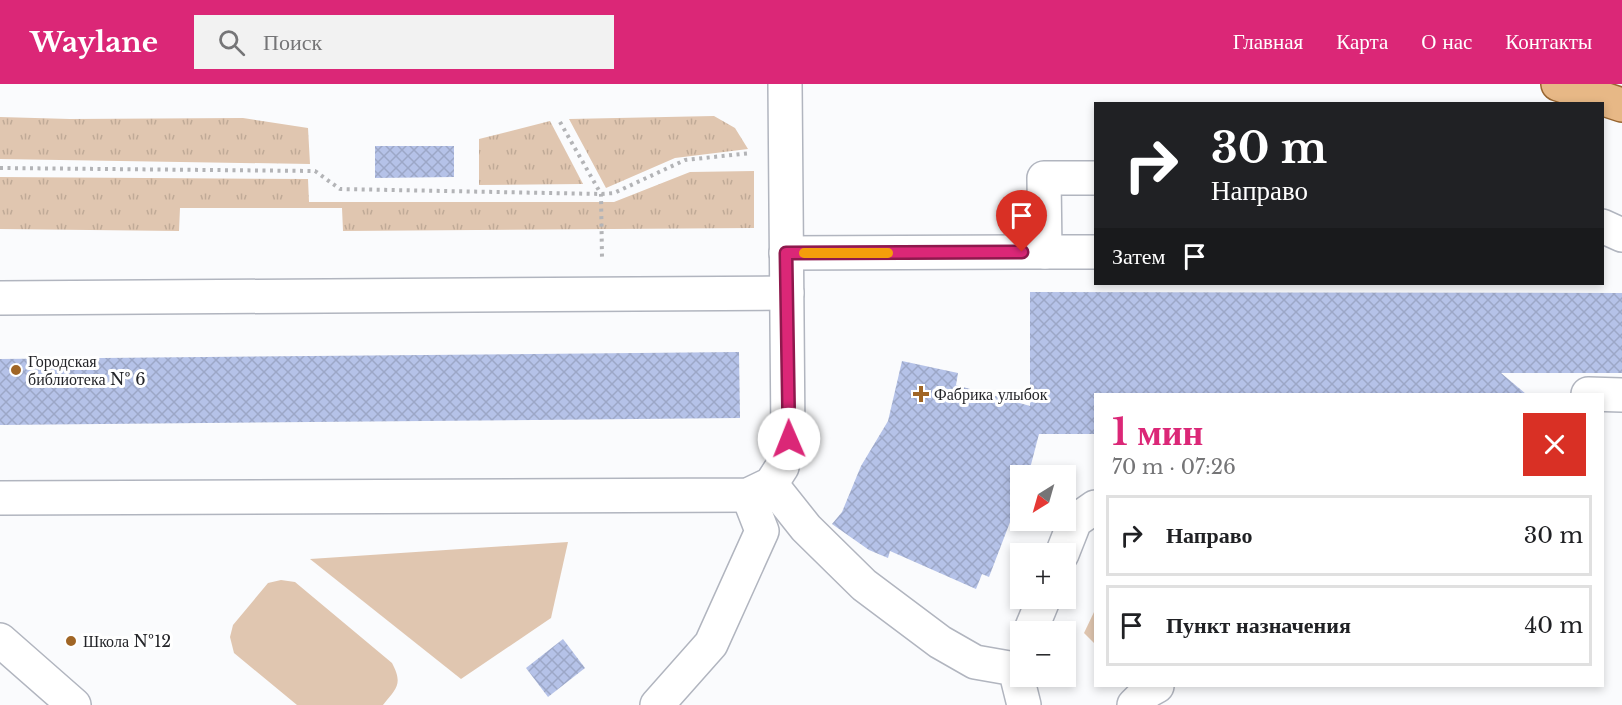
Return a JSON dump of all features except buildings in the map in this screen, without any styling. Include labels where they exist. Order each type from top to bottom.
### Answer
[{"type":"main road","points":[[1558,84],[1622,105]]},
{"type":"street","points":[[657,705],[711,644],[762,531],[759,490],[782,467],[789,439],[785,84]]},
{"type":"street","points":[[1045,252],[1044,178],[1094,178]]},
{"type":"street","points":[[1604,227],[1622,235]]},
{"type":"street","points":[[786,253],[1094,252]]},
{"type":"street","points":[[0,298],[787,293]]},
{"type":"street","points":[[1604,394],[1622,395]]},
{"type":"street","points":[[0,498],[759,490],[806,528],[864,585],[940,642],[975,662],[1010,663]]},
{"type":"street","points":[[1066,543],[1075,521],[1094,508]]},
{"type":"street","points":[[0,640],[74,705]]},
{"type":"street","points":[[1021,687],[1024,705]]},
{"type":"street","points":[[1134,705],[1155,687]]},
{"type":"path","points":[[560,122],[601,194],[603,294]]},
{"type":"path","points":[[0,168],[315,171],[340,189],[601,194],[614,193],[685,160],[785,149]]},
{"type":"green space","points":[[714,116],[735,128],[748,149],[675,158],[606,188],[569,119]]},
{"type":"green space","points":[[0,117],[243,118],[308,128],[310,164],[0,159]]},
{"type":"green space","points":[[550,121],[583,184],[479,185],[479,139]]},
{"type":"green space","points":[[754,171],[754,228],[343,231],[342,208],[180,208],[179,231],[0,229],[0,177],[308,179],[309,202],[614,202],[690,172]]},
{"type":"green space","points":[[568,542],[551,618],[461,679],[310,559]]},
{"type":"green space","points":[[281,580],[295,582],[392,663],[397,676],[397,686],[383,705],[297,705],[234,653],[230,637],[233,625],[268,583]]},
{"type":"green space","points":[[1094,612],[1094,643],[1084,633]]},
{"type":"slow traffic","points":[[804,253],[888,253]]},
{"type":"place","name":"Городская библиотека № 6","points":[[16,370]]},
{"type":"place","name":"Фабрика улыбок","points":[[921,394]]},
{"type":"place","name":"Школа №12","points":[[71,641]]},
{"type":"route","points":[[789,439],[786,253],[1022,252]]}]
